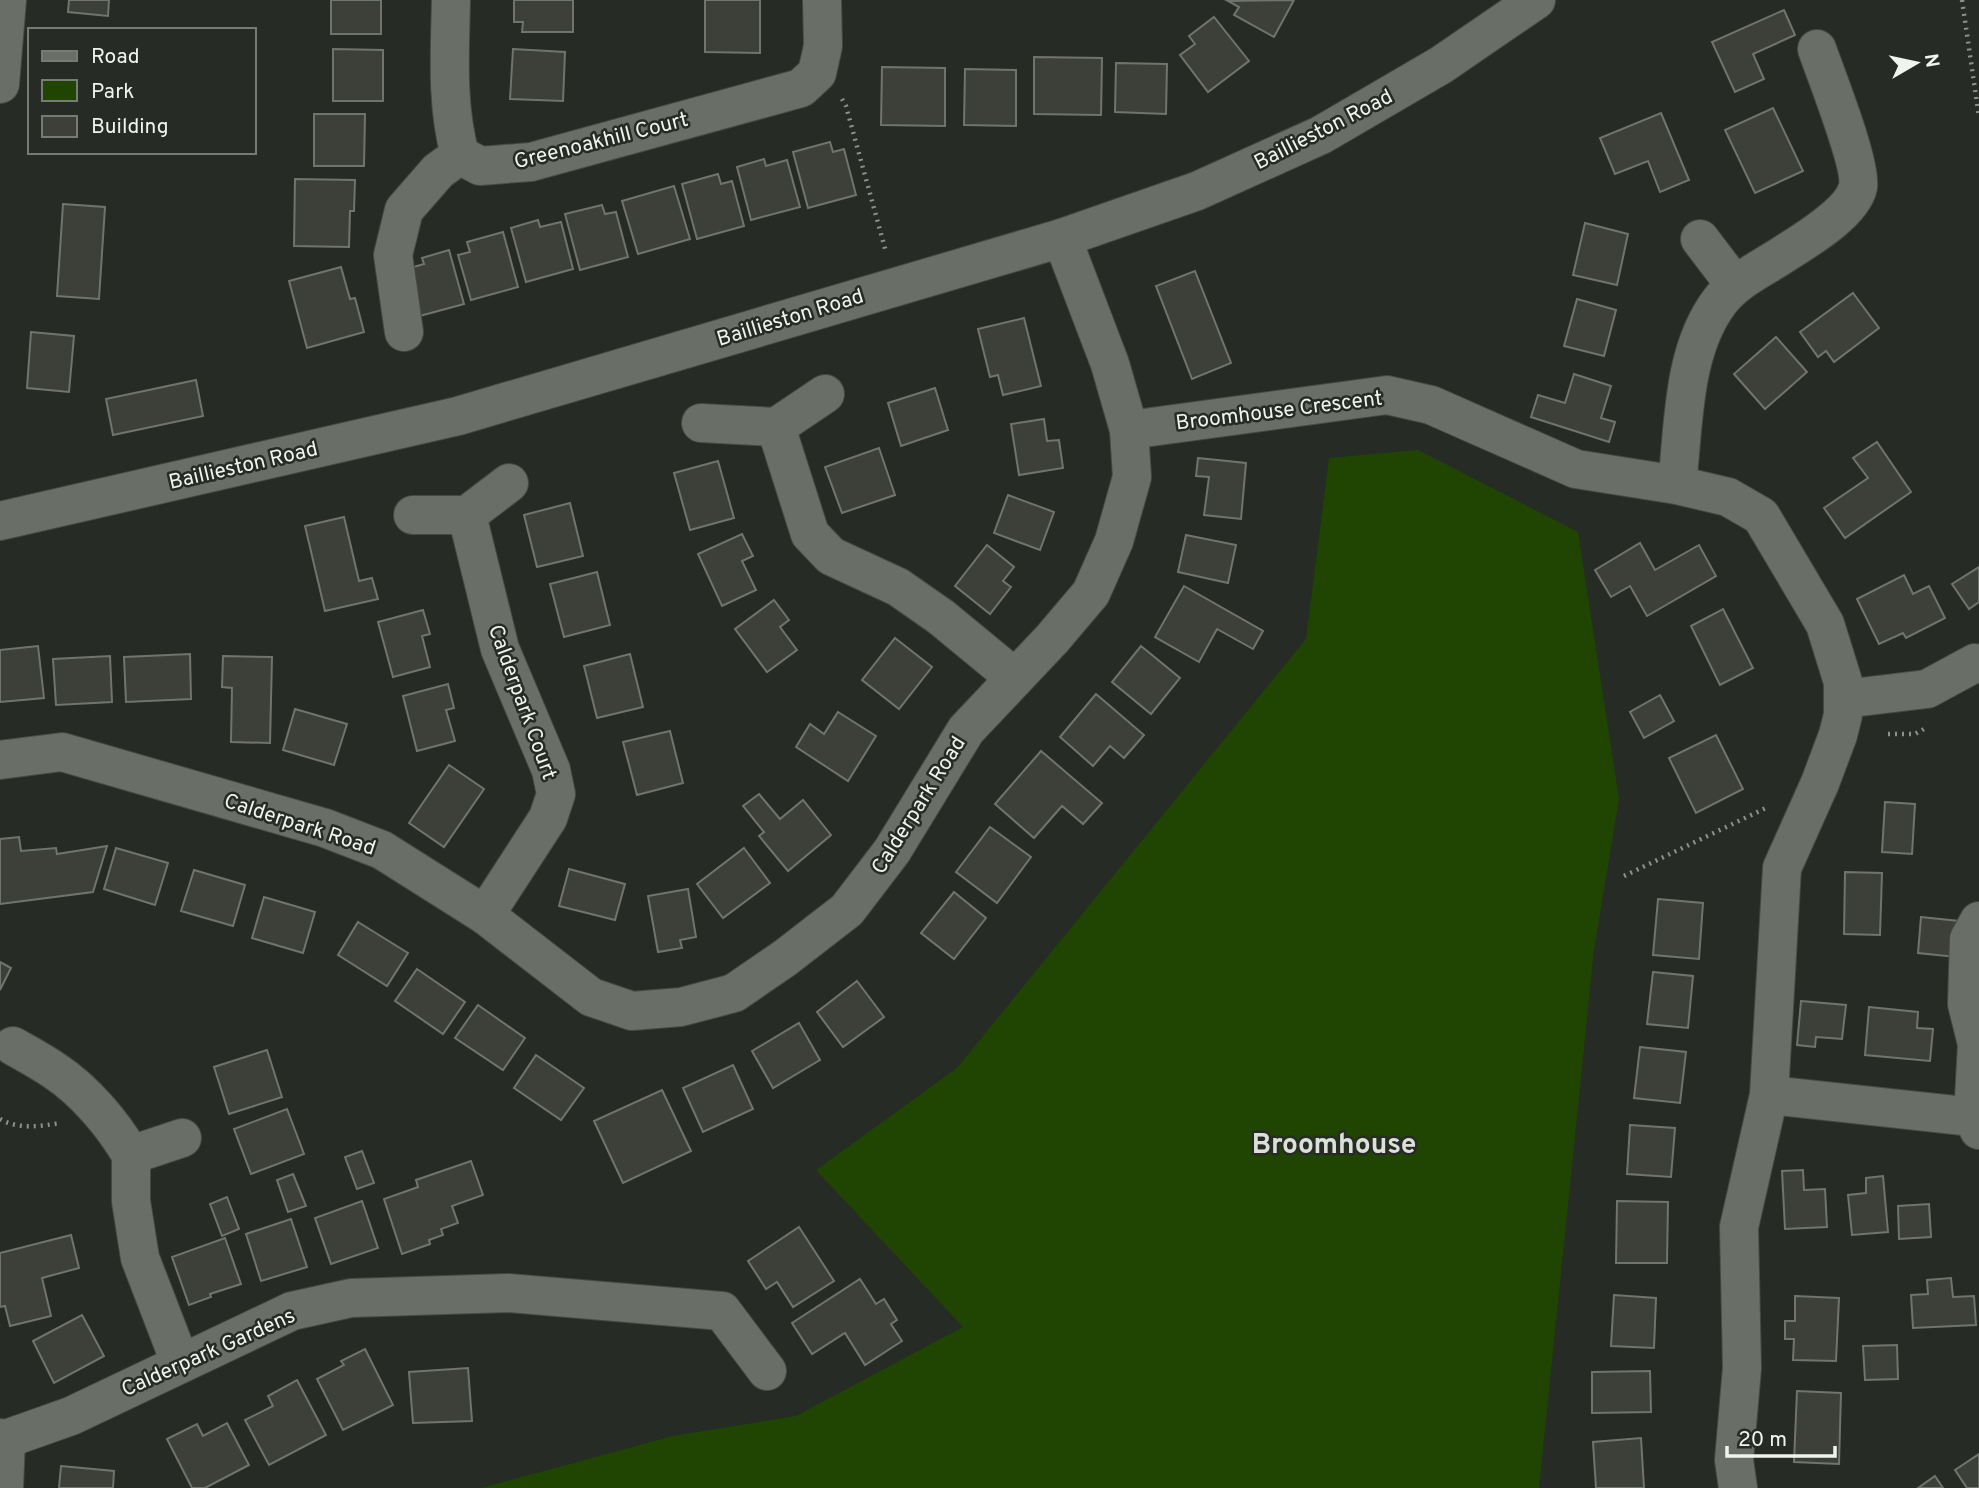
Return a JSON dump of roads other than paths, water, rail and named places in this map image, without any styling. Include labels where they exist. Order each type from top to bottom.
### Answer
[{"type":"street","points":[[0,84],[7,0]]},
{"type":"street","points":[[404,332],[393,255],[404,210],[438,171],[460,155],[452,128],[449,93],[451,0]]},
{"type":"street","name":"Greenoakhill Court","points":[[460,155],[480,166],[531,162],[802,88],[817,73],[822,47],[822,0]]},
{"type":"street","name":"Baillieston Road","points":[[0,521],[458,416],[1062,238],[1196,191],[1321,135],[1441,65],[1536,0]]},
{"type":"street","points":[[1677,485],[1689,378],[1700,336],[1720,301],[1735,285],[1841,214],[1858,187],[1856,162],[1817,49]]},
{"type":"street","name":"Calderpark Road","points":[[0,760],[62,752],[325,828],[382,850],[485,915],[591,997],[632,1011],[681,1007],[734,993],[847,910],[892,851],[966,730],[1052,639],[1091,593],[1114,541],[1132,477],[1129,430],[1110,364],[1062,238]]},
{"type":"street","points":[[1700,239],[1735,285]]},
{"type":"street","points":[[701,423],[776,427],[825,394]]},
{"type":"street","name":"Broomhouse Crescent","points":[[1129,430],[1387,394],[1431,405],[1576,469],[1677,485],[1728,497],[1761,516],[1825,624],[1843,682],[1843,715],[1820,783],[1782,868],[1769,1095],[1739,1227],[1742,1368],[1734,1460],[1738,1488]]},
{"type":"street","points":[[776,427],[810,534],[831,556],[898,587],[940,617],[1014,678]]},
{"type":"street","points":[[413,515],[467,515],[509,483]]},
{"type":"street","name":"Calderpark Court","points":[[467,515],[500,649],[551,770],[556,794],[548,818],[485,915]]},
{"type":"street","points":[[1844,699],[1927,689],[1975,663]]},
{"type":"street","points":[[1769,1095],[1976,1124],[1977,1044],[1967,1004],[1969,939],[1979,921]]},
{"type":"street","points":[[13,1046],[57,1072],[119,1134],[131,1155],[131,1201],[139,1258],[180,1362]]},
{"type":"street","points":[[131,1155],[182,1138]]},
{"type":"street","name":"Calderpark Gardens","points":[[3,1439],[71,1416],[292,1311],[351,1298],[508,1293],[722,1311],[767,1371]]},
{"type":"street","points":[[3,1439],[4,1488]]},
{"type":"district","name":"Broomhouse","points":[[1334,1143]]}]
